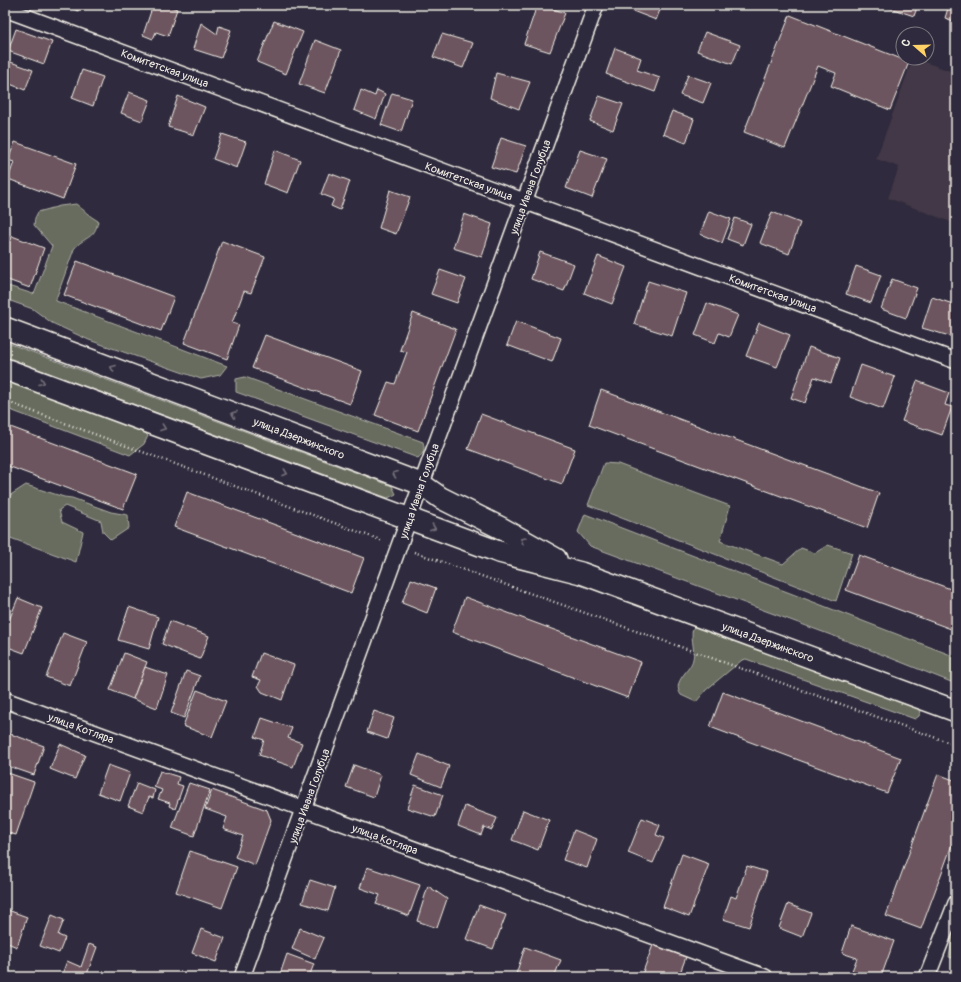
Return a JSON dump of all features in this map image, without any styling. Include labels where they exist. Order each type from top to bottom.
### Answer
[{"type":"main road","name":"улица Дзержинского","points":[[5,328],[421,484],[441,498],[501,528],[581,573]]},
{"type":"main road","name":"улица Дзержинского","points":[[5,369],[499,552],[581,573],[956,711]]},
{"type":"street","name":"улица Ивана Голубца","points":[[242,977],[400,547],[408,519],[596,5]]},
{"type":"street","name":"Комитетская улица","points":[[5,9],[956,361]]},
{"type":"street","name":"улица Котляра","points":[[5,700],[765,977]]},
{"type":"street","points":[[927,977],[956,903]]},
{"type":"path","points":[[5,400],[400,547],[956,745]]},
{"type":"shaded area","points":[[910,66],[935,66],[956,73],[956,224],[888,198],[899,167],[876,159]]},
{"type":"green space","points":[[76,204],[98,221],[97,227],[92,235],[74,249],[56,301],[227,366],[220,375],[201,379],[89,340],[52,323],[33,309],[5,299],[5,285],[33,294],[35,292],[52,246],[34,225],[38,212],[60,206]]},
{"type":"green space","points":[[5,342],[392,486],[396,494],[388,498],[5,357]]},
{"type":"green space","points":[[245,377],[423,442],[424,451],[418,458],[236,392],[236,379]]},
{"type":"green space","points":[[5,379],[142,430],[148,436],[144,444],[130,455],[5,408]]},
{"type":"green space","points":[[604,463],[618,464],[730,506],[720,541],[783,564],[801,548],[815,553],[828,545],[852,553],[836,601],[588,505]]},
{"type":"green space","points":[[26,485],[64,497],[72,498],[111,512],[128,515],[129,528],[111,540],[103,532],[101,521],[65,506],[59,510],[62,522],[83,532],[76,562],[5,536],[5,496],[9,496]]},
{"type":"green space","points":[[585,514],[956,657],[956,684],[858,645],[590,546],[578,532]]},
{"type":"green space","points":[[695,625],[922,709],[919,716],[915,719],[746,659],[742,660],[706,690],[696,702],[681,695],[678,685],[692,663],[694,651],[692,632]]},
{"type":"green space","points":[[956,929],[956,959],[949,957],[952,940]]},
{"type":"building","points":[[63,5],[80,5],[78,11]]},
{"type":"building","points":[[153,5],[166,5],[177,9],[168,36],[156,32],[153,39],[143,35]]},
{"type":"building","points":[[537,5],[542,5],[565,13],[550,52],[524,44]]},
{"type":"building","points":[[632,5],[662,5],[656,20],[630,10]]},
{"type":"building","points":[[887,5],[918,5],[914,16],[887,7]]},
{"type":"building","points":[[949,5],[956,5],[956,22],[945,18]]},
{"type":"building","points":[[790,15],[895,56],[895,66],[907,66],[890,110],[831,86],[836,73],[818,66],[785,148],[744,132]]},
{"type":"building","points":[[274,21],[303,32],[286,74],[257,62]]},
{"type":"building","points":[[201,23],[217,34],[219,26],[231,30],[221,58],[193,49]]},
{"type":"building","points":[[16,29],[52,42],[44,64],[8,51]]},
{"type":"building","points":[[705,32],[740,45],[732,64],[697,51]]},
{"type":"building","points":[[442,34],[473,43],[463,68],[433,57]]},
{"type":"building","points":[[315,40],[341,50],[325,93],[299,84]]},
{"type":"building","points":[[615,48],[641,58],[637,70],[660,78],[655,92],[606,74]]},
{"type":"building","points":[[5,60],[33,70],[25,90],[5,82]]},
{"type":"building","points":[[82,70],[103,77],[93,106],[72,98]]},
{"type":"building","points":[[496,73],[530,82],[519,109],[490,98]]},
{"type":"building","points":[[688,75],[711,83],[703,103],[680,95]]},
{"type":"building","points":[[361,90],[375,96],[377,90],[385,94],[376,119],[354,110]]},
{"type":"building","points":[[129,92],[150,100],[142,121],[121,113]]},
{"type":"building","points":[[392,93],[412,99],[401,132],[381,125]]},
{"type":"building","points":[[178,96],[205,107],[194,135],[168,127]]},
{"type":"building","points":[[599,96],[623,104],[613,130],[590,121]]},
{"type":"building","points":[[672,111],[694,119],[686,143],[663,134]]},
{"type":"building","points":[[222,134],[246,142],[237,168],[213,159]]},
{"type":"building","points":[[501,138],[526,146],[516,174],[491,167]]},
{"type":"building","points":[[15,142],[76,164],[63,199],[8,179],[14,162],[8,160]]},
{"type":"building","points":[[275,150],[300,160],[288,193],[264,184]]},
{"type":"building","points":[[580,150],[607,159],[592,198],[566,188]]},
{"type":"building","points":[[329,173],[350,181],[340,210],[331,206],[334,199],[321,194]]},
{"type":"building","points":[[390,190],[410,197],[396,234],[379,228]]},
{"type":"building","points":[[709,211],[731,219],[722,243],[700,234]]},
{"type":"building","points":[[772,212],[800,223],[789,254],[760,243]]},
{"type":"building","points":[[464,214],[492,224],[482,257],[453,248]]},
{"type":"building","points":[[735,218],[751,224],[743,245],[727,239]]},
{"type":"building","points":[[12,236],[44,248],[30,288],[5,279],[5,238],[11,240]]},
{"type":"building","points":[[222,241],[265,257],[251,293],[244,291],[232,323],[239,325],[227,359],[184,343]]},
{"type":"building","points":[[540,252],[574,264],[564,291],[531,279]]},
{"type":"building","points":[[598,256],[626,267],[612,304],[584,293]]},
{"type":"building","points":[[77,261],[174,297],[161,331],[64,295]]},
{"type":"building","points":[[856,266],[881,275],[871,303],[846,294]]},
{"type":"building","points":[[440,270],[466,279],[457,303],[431,294]]},
{"type":"building","points":[[892,279],[917,288],[906,318],[881,309]]},
{"type":"building","points":[[648,281],[686,293],[672,336],[634,324]]},
{"type":"building","points":[[932,297],[956,305],[956,326],[953,337],[922,328]]},
{"type":"building","points":[[707,303],[738,315],[729,337],[719,333],[715,343],[695,335]]},
{"type":"building","points":[[413,313],[456,329],[418,431],[375,415],[388,382],[395,384],[407,352],[400,350]]},
{"type":"building","points":[[516,321],[561,338],[552,362],[507,345]]},
{"type":"building","points":[[759,323],[790,335],[777,367],[746,356]]},
{"type":"building","points":[[265,335],[362,371],[350,404],[252,368]]},
{"type":"building","points":[[809,347],[840,358],[831,383],[814,377],[805,403],[791,398]]},
{"type":"building","points":[[861,365],[895,377],[883,409],[850,397]]},
{"type":"building","points":[[917,381],[949,393],[945,405],[952,407],[942,435],[902,421]]},
{"type":"building","points":[[601,390],[879,493],[867,528],[589,425]]},
{"type":"building","points":[[481,414],[575,449],[562,484],[468,449]]},
{"type":"building","points":[[5,425],[137,474],[123,509],[5,465]]},
{"type":"building","points":[[187,492],[364,558],[351,593],[174,527]]},
{"type":"building","points":[[859,555],[956,591],[956,615],[951,629],[846,590]]},
{"type":"building","points":[[411,579],[436,588],[427,613],[402,603]]},
{"type":"building","points":[[465,597],[641,662],[628,698],[452,632]]},
{"type":"building","points":[[18,598],[42,608],[24,653],[5,646],[5,630]]},
{"type":"building","points":[[129,607],[158,617],[149,649],[118,640]]},
{"type":"building","points":[[170,621],[209,636],[200,659],[162,644]]},
{"type":"building","points":[[63,633],[87,642],[70,686],[46,677]]},
{"type":"building","points":[[124,653],[147,662],[133,699],[110,690]]},
{"type":"building","points":[[261,653],[294,665],[282,700],[262,692],[258,686],[261,680],[252,677]]},
{"type":"building","points":[[145,667],[168,675],[157,708],[133,699]]},
{"type":"building","points":[[186,671],[200,676],[184,718],[171,713]]},
{"type":"building","points":[[197,690],[226,701],[212,737],[183,726]]},
{"type":"building","points":[[723,692],[901,758],[887,793],[710,727]]},
{"type":"building","points":[[374,711],[394,718],[387,739],[367,732]]},
{"type":"building","points":[[262,718],[292,728],[288,738],[302,743],[293,767],[259,755],[264,740],[255,737]]},
{"type":"building","points":[[5,732],[44,746],[34,775],[5,765]]},
{"type":"building","points":[[60,744],[85,755],[75,779],[50,769]]},
{"type":"building","points":[[419,754],[449,766],[441,787],[411,775]]},
{"type":"building","points":[[108,765],[130,773],[120,801],[98,793]]},
{"type":"building","points":[[354,765],[381,775],[374,797],[346,787]]},
{"type":"building","points":[[160,771],[179,777],[177,784],[183,786],[175,809],[169,806],[170,803],[158,799],[162,790],[154,787]]},
{"type":"building","points":[[5,772],[34,782],[16,835],[5,832]]},
{"type":"building","points":[[938,774],[956,781],[956,834],[921,929],[886,916]]},
{"type":"building","points":[[137,783],[155,790],[153,798],[149,797],[143,812],[128,806]]},
{"type":"building","points":[[189,783],[210,790],[194,836],[172,828]]},
{"type":"building","points":[[415,785],[443,795],[435,817],[407,808]]},
{"type":"building","points":[[212,790],[267,810],[271,820],[255,865],[235,857],[243,836],[223,829],[227,817],[205,809]]},
{"type":"building","points":[[465,806],[497,818],[492,830],[484,827],[481,835],[458,826]]},
{"type":"building","points":[[523,810],[549,820],[538,850],[512,840]]},
{"type":"building","points":[[642,818],[660,825],[656,835],[664,838],[653,863],[628,853]]},
{"type":"building","points":[[574,830],[597,839],[587,868],[563,860]]},
{"type":"building","points":[[190,851],[237,867],[222,908],[176,892]]},
{"type":"building","points":[[682,854],[709,864],[689,917],[663,907]]},
{"type":"building","points":[[747,866],[767,872],[749,927],[723,919],[731,896],[736,898]]},
{"type":"building","points":[[367,867],[420,885],[409,916],[376,904],[380,895],[360,888]]},
{"type":"building","points":[[310,880],[335,888],[328,911],[302,903]]},
{"type":"building","points":[[428,886],[447,899],[437,928],[417,921]]},
{"type":"building","points":[[788,904],[811,913],[802,937],[779,928]]},
{"type":"building","points":[[479,905],[506,915],[493,949],[466,939]]},
{"type":"building","points":[[5,909],[27,917],[17,947],[5,942]]},
{"type":"building","points":[[52,915],[64,920],[58,935],[65,938],[59,953],[40,946]]},
{"type":"building","points":[[851,926],[894,941],[881,977],[850,976],[857,958],[842,953]]},
{"type":"building","points":[[300,928],[324,938],[315,959],[292,949]]},
{"type":"building","points":[[201,929],[225,938],[216,962],[192,953]]},
{"type":"building","points":[[89,944],[97,947],[86,977],[61,977],[67,961],[81,967]]},
{"type":"building","points":[[653,945],[686,957],[680,973],[692,977],[641,977]]},
{"type":"building","points":[[525,947],[561,960],[554,977],[515,977]]},
{"type":"building","points":[[287,954],[314,964],[309,977],[279,977]]},
{"type":"building","points":[[270,974],[279,977],[269,977]]}]
